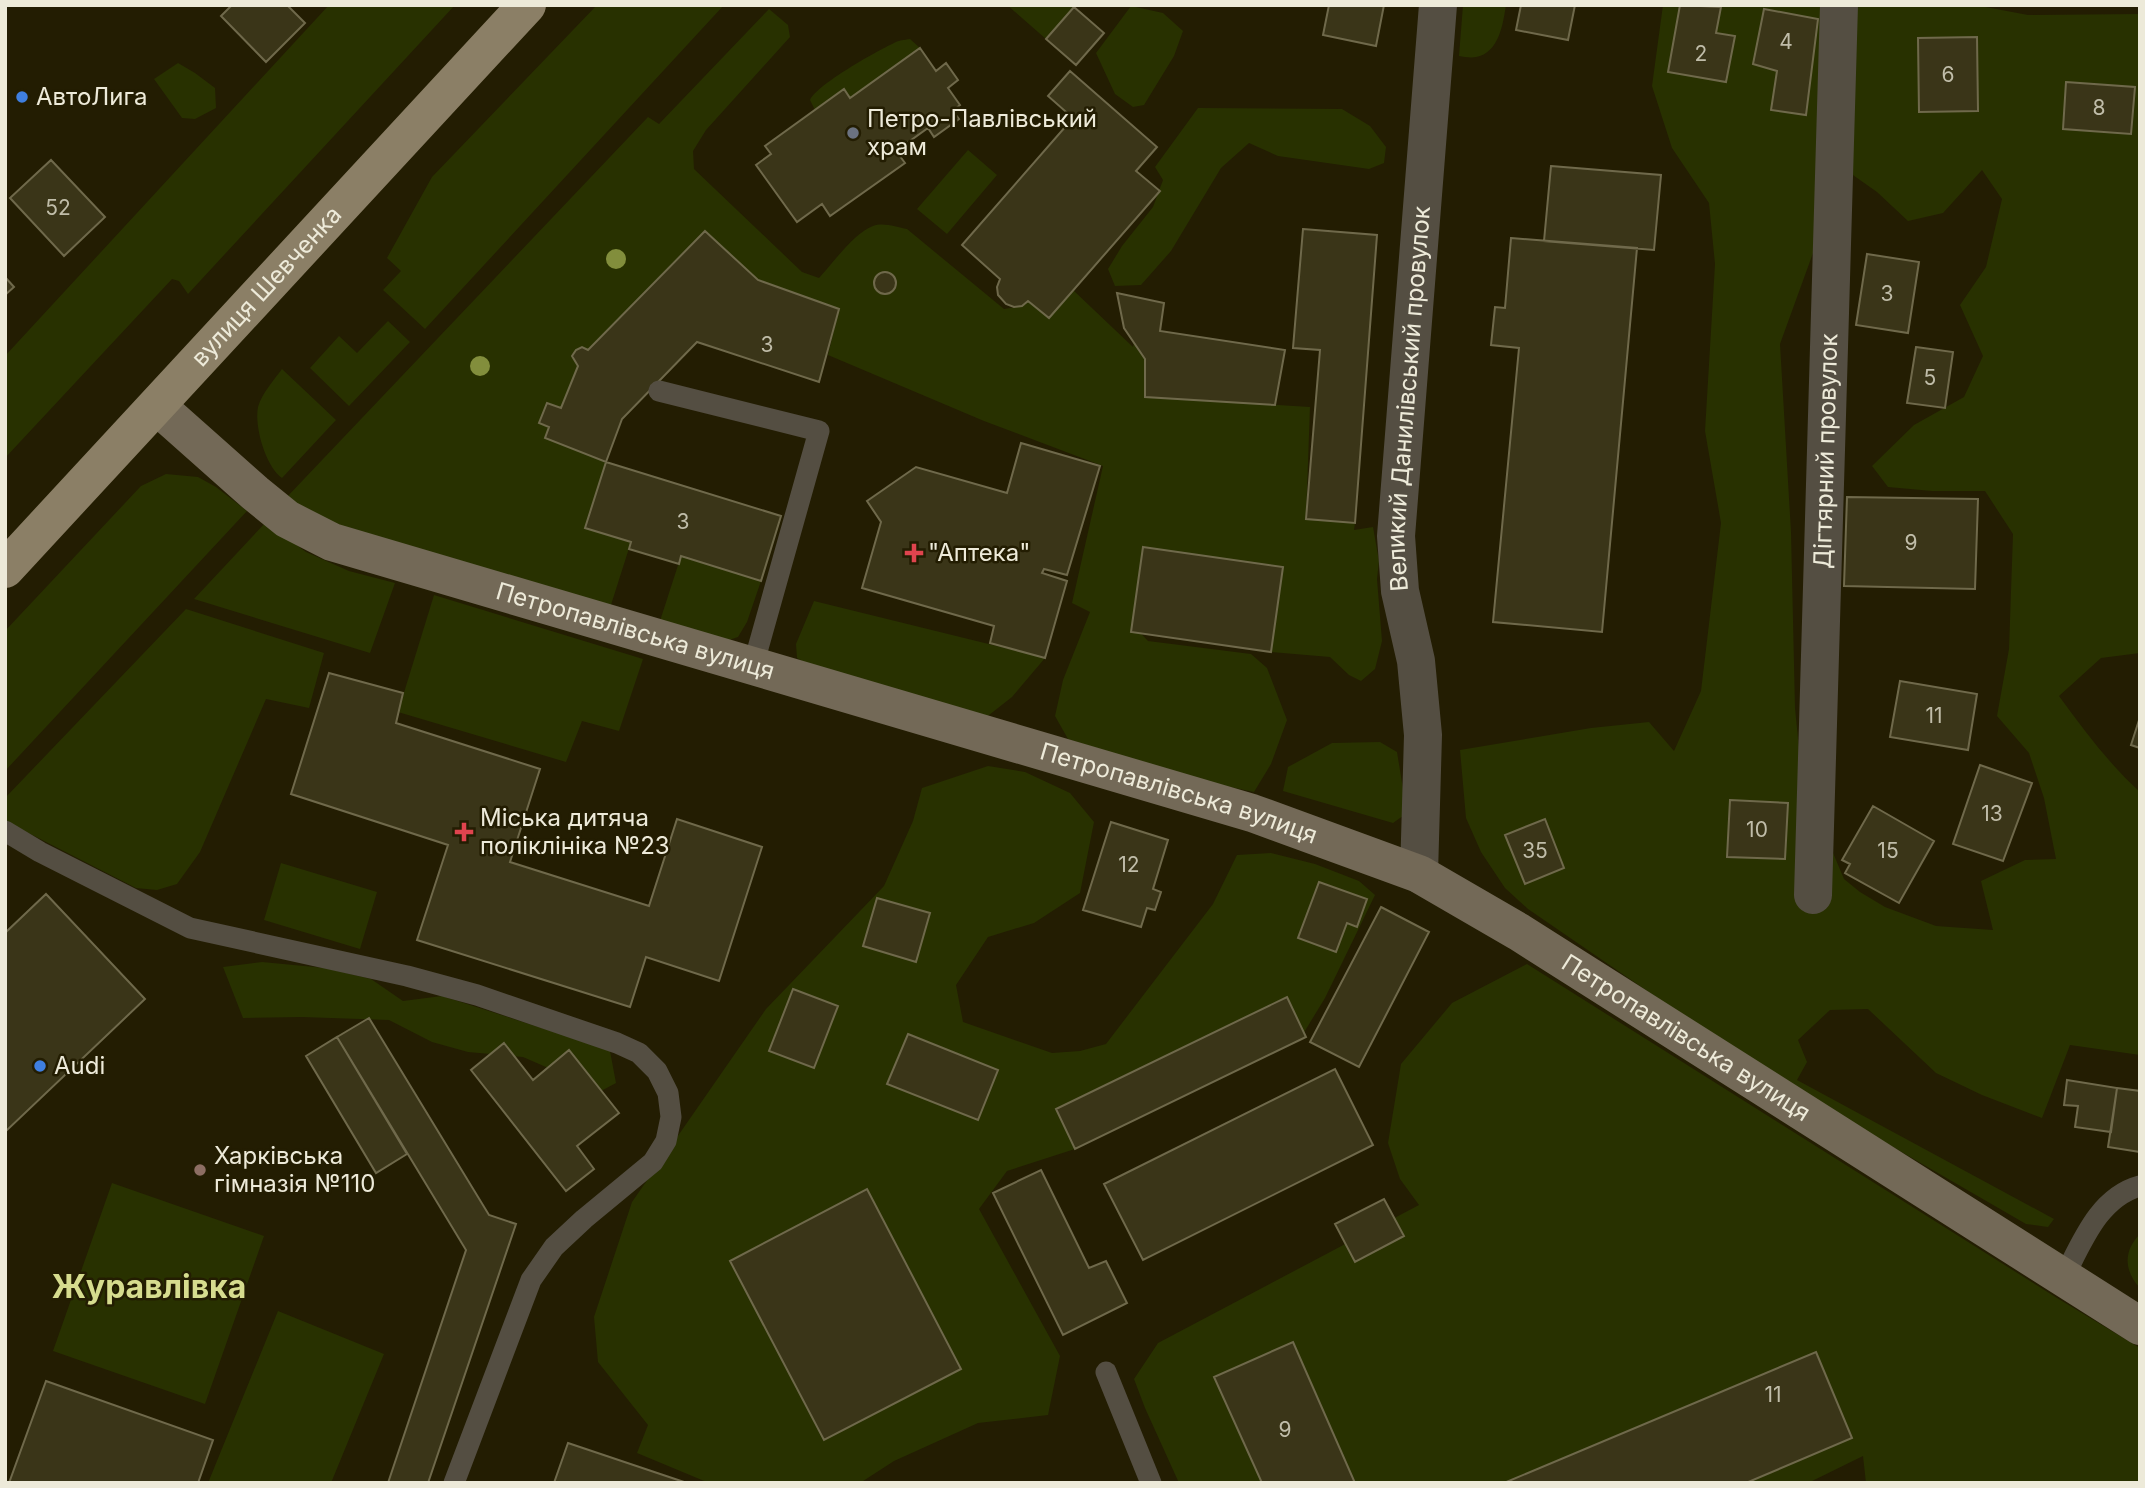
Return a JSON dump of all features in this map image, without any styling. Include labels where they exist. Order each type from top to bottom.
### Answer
[{"type":"main road","name":"вулиця Шевченка","points":[[5,569],[527,5]]},
{"type":"street","name":"Великий Данилівський провулок","points":[[1419,874],[1423,735],[1416,661],[1400,591],[1396,536],[1437,5]]},
{"type":"street","name":"Дігтярний провулок","points":[[1812,895],[1839,5]]},
{"type":"street","name":"Петропавлівська вулиця","points":[[157,407],[287,519],[332,542],[1252,813],[1419,874],[1519,932],[2140,1326]]},
{"type":"lane","points":[[659,391],[819,432],[753,666]]},
{"type":"lane","points":[[5,831],[40,852],[190,928],[407,976],[477,995],[617,1043],[639,1053],[657,1070],[668,1093],[671,1117],[666,1142],[653,1162],[554,1247],[531,1280],[454,1483]]},
{"type":"lane","points":[[2064,1277],[2095,1219],[2113,1199],[2140,1186]]},
{"type":"lane","points":[[1106,1372],[1151,1483]]},
{"type":"green space","points":[[329,5],[455,5],[188,294],[179,281],[172,279],[5,458],[5,356]]},
{"type":"green space","points":[[597,5],[724,5],[425,329],[383,290],[401,271],[387,258],[432,177]]},
{"type":"green space","points":[[1007,5],[1072,5],[1074,7],[1046,39]]},
{"type":"green space","points":[[1463,5],[1506,5],[1495,44],[1490,50],[1476,57],[1459,56]]},
{"type":"green space","points":[[1663,5],[1975,5],[2028,15],[2140,14],[2140,653],[2101,658],[2059,696],[2107,758],[2140,792],[2140,1055],[2070,1045],[2042,1118],[1982,1095],[1936,1073],[1868,1009],[1830,1010],[1798,1040],[1807,1062],[1797,1080],[2054,1219],[2048,1227],[2026,1224],[1848,1121],[1656,997],[1528,909],[1505,888],[1481,852],[1466,818],[1460,750],[1591,728],[1649,722],[1674,751],[1701,691],[1721,523],[1705,431],[1715,264],[1709,203],[1672,148],[1652,86]],"holes":[[[1982,170],[2002,199],[1986,267],[1960,305],[1983,356],[1964,397],[1914,425],[1872,466],[1888,487],[1932,491],[1985,491],[2013,534],[2009,649],[1997,716],[2029,753],[2044,798],[2056,859],[2025,860],[1981,881],[1993,930],[1936,926],[1885,907],[1860,892],[1844,879],[1802,779],[1795,708],[1791,532],[1780,344],[1821,231],[1850,173],[1877,192],[1908,221],[1943,213]]]},
{"type":"green space","points":[[1131,6],[1163,13],[1183,31],[1174,56],[1144,105],[1133,107],[1115,94],[1096,53]]},
{"type":"green space","points":[[769,9],[788,25],[790,37],[706,130],[693,151],[694,169],[802,272],[819,278],[851,242],[873,226],[886,225],[907,229],[1004,309],[1022,306],[1028,301],[1049,318],[1073,290],[1133,347],[1137,329],[1183,399],[1310,407],[1306,519],[1355,523],[1354,530],[1373,527],[1379,561],[1377,579],[1382,641],[1375,669],[1361,681],[1349,675],[1330,657],[1271,652],[1283,567],[1144,547],[1132,624],[1148,641],[1251,654],[1267,668],[1287,720],[1271,764],[1254,792],[1192,779],[1068,739],[1055,716],[1063,680],[1090,612],[1072,603],[1103,466],[984,421],[828,355],[839,309],[745,279],[705,231],[588,350],[582,347],[576,350],[572,356],[578,366],[561,408],[539,423],[549,427],[546,437],[606,462],[590,511],[616,537],[631,542],[610,608],[336,534],[285,499],[648,117],[659,124]]},
{"type":"green space","points":[[910,39],[920,48],[850,98],[844,90],[815,110],[810,100],[824,86],[874,53],[896,42]]},
{"type":"green space","points":[[178,63],[215,88],[216,108],[195,119],[182,118],[154,79]]},
{"type":"green space","points":[[1198,108],[1342,109],[1370,126],[1386,147],[1384,163],[1369,169],[1278,156],[1249,143],[1221,168],[1171,251],[1141,285],[1115,286],[1108,269],[1122,246],[1153,207],[1163,180],[1155,167]]},
{"type":"green space","points":[[968,150],[997,175],[947,234],[917,209]]},
{"type":"green space","points":[[388,321],[410,342],[349,406],[310,368],[339,336],[357,353]]},
{"type":"green space","points":[[282,369],[336,420],[282,478],[266,456],[257,415],[262,397]]},
{"type":"green space","points":[[166,474],[198,477],[247,511],[5,771],[5,631],[141,486]]},
{"type":"green space","points":[[266,522],[306,552],[349,571],[395,583],[370,653],[194,599]]},
{"type":"green space","points":[[681,556],[761,581],[747,622],[738,637],[717,644],[658,627]]},
{"type":"green space","points":[[434,595],[643,659],[619,731],[582,721],[566,762],[398,712]]},
{"type":"green space","points":[[814,601],[1045,658],[1012,697],[984,719],[813,667],[797,658],[796,644]]},
{"type":"green space","points":[[186,609],[324,653],[309,708],[266,699],[200,852],[177,884],[157,890],[136,888],[5,821],[5,798]]},
{"type":"green space","points":[[1380,742],[1397,752],[1407,813],[1393,823],[1283,791],[1288,767],[1332,743]]},
{"type":"green space","points":[[988,766],[1025,772],[1070,793],[1094,822],[1080,893],[1034,923],[988,937],[956,985],[963,1022],[1052,1053],[1080,1051],[1106,1044],[1213,904],[1237,855],[1271,853],[1315,864],[1359,881],[1375,895],[1325,998],[1300,1039],[1075,1149],[1007,1171],[979,1209],[1060,1356],[1048,1415],[978,1423],[894,1461],[860,1483],[709,1483],[637,1453],[648,1425],[598,1362],[594,1317],[632,1202],[766,1009],[884,886],[913,821],[922,788]]},
{"type":"green space","points":[[281,863],[377,892],[360,949],[264,920]]},
{"type":"green space","points":[[262,962],[325,968],[371,979],[403,1001],[442,996],[595,1045],[610,1051],[616,1083],[601,1091],[523,1057],[468,1052],[432,1042],[389,1020],[243,1018],[223,967]]},
{"type":"green space","points":[[1527,964],[2140,1348],[2140,1483],[1866,1483],[1863,1456],[1808,1483],[1179,1483],[1134,1379],[1158,1343],[1419,1205],[1400,1179],[1388,1143],[1401,1064],[1452,1003]]},
{"type":"green space","points":[[112,1183],[264,1236],[205,1404],[53,1351]]},
{"type":"green space","points":[[2140,1234],[2140,1288],[2128,1268],[2128,1254]]},
{"type":"green space","points":[[278,1311],[384,1354],[331,1483],[208,1483]]},
{"type":"building","points":[[232,5],[287,5],[305,23],[266,62],[221,16]]},
{"type":"building","points":[[1329,5],[1384,5],[1376,46],[1323,35]]},
{"type":"building","points":[[1521,5],[1575,5],[1568,40],[1516,30]]},
{"type":"building","points":[[1680,5],[1721,7],[1716,33],[1735,36],[1726,82],[1668,72]]},
{"type":"building","points":[[1074,7],[1104,33],[1076,65],[1046,39]]},
{"type":"building","points":[[1764,9],[1818,19],[1806,115],[1771,110],[1777,71],[1753,64]]},
{"type":"building","points":[[1977,37],[1978,111],[1919,112],[1918,38]]},
{"type":"building","name":"Петро-Павлівський храм","points":[[920,48],[936,71],[946,63],[958,80],[948,88],[960,105],[953,111],[959,119],[934,137],[928,128],[896,151],[905,163],[830,216],[822,204],[797,222],[756,165],[771,154],[765,146],[844,89],[850,98]]},
{"type":"building","points":[[1070,71],[1157,147],[1136,171],[1160,191],[1049,318],[1028,301],[1022,306],[1006,304],[998,295],[1000,279],[962,245],[1073,118],[1048,96]]},
{"type":"building","points":[[2066,82],[2135,87],[2131,134],[2063,129]]},
{"type":"building","points":[[51,160],[105,217],[64,256],[10,198]]},
{"type":"building","points":[[1551,166],[1661,175],[1654,250],[1544,241]]},
{"type":"building","points":[[1303,229],[1377,235],[1355,523],[1306,519],[1320,350],[1293,348]]},
{"type":"building","points":[[705,231],[758,280],[839,309],[819,382],[697,342],[622,419],[606,462],[545,438],[549,427],[539,423],[547,403],[561,408],[578,366],[572,356],[576,350],[582,347],[588,350]]},
{"type":"building","points":[[705,231],[758,280],[839,309],[819,382],[697,342],[622,419],[606,462],[545,438],[549,427],[539,423],[547,403],[561,408],[578,366],[572,356],[576,350],[582,347],[588,350]]},
{"type":"building","points":[[1511,238],[1637,248],[1602,632],[1493,622],[1519,348],[1491,345],[1495,307],[1505,308]]},
{"type":"building","points":[[1867,254],[1919,262],[1908,333],[1856,325]]},
{"type":"building","points":[[881,272],[889,272],[896,279],[896,287],[889,294],[881,294],[874,287],[874,279]]},
{"type":"building","points":[[5,277],[14,287],[5,295]]},
{"type":"building","points":[[1117,293],[1164,303],[1160,331],[1285,350],[1275,405],[1145,397],[1145,359],[1124,328]]},
{"type":"building","points":[[1916,347],[1953,352],[1945,408],[1907,403]]},
{"type":"building","points":[[1021,443],[1100,466],[1067,575],[1044,569],[1042,573],[1067,581],[1045,658],[990,643],[994,626],[862,588],[881,522],[867,501],[916,467],[1007,493]]},
{"type":"building","points":[[606,462],[781,516],[761,581],[681,556],[679,564],[629,549],[631,542],[585,528]]},
{"type":"building","points":[[1847,497],[1978,499],[1975,589],[1844,586]]},
{"type":"building","points":[[1143,547],[1283,567],[1271,652],[1131,632]]},
{"type":"building","name":"Міська дитяча поліклініка №23","points":[[329,673],[403,693],[396,723],[540,769],[510,862],[649,906],[677,819],[762,847],[719,981],[646,957],[630,1007],[417,940],[448,845],[291,794]]},
{"type":"building","points":[[1900,681],[1977,694],[1968,750],[1890,737]]},
{"type":"building","points":[[2140,717],[2140,748],[2131,745]]},
{"type":"building","points":[[1980,765],[2032,783],[2003,861],[1953,844]]},
{"type":"building","points":[[1730,800],[1788,803],[1785,859],[1727,857]]},
{"type":"building","points":[[1873,806],[1934,841],[1899,903],[1845,873],[1850,864],[1842,860]]},
{"type":"building","points":[[1545,819],[1564,868],[1525,884],[1505,835]]},
{"type":"building","points":[[1111,822],[1168,840],[1153,889],[1161,892],[1155,910],[1147,908],[1141,927],[1083,910]]},
{"type":"building","points":[[1319,882],[1367,899],[1357,927],[1347,923],[1336,952],[1298,938]]},
{"type":"building","name":"Audi","points":[[46,894],[145,999],[5,1132],[5,933]]},
{"type":"building","points":[[877,898],[930,913],[916,962],[863,946]]},
{"type":"building","points":[[1381,907],[1429,932],[1359,1067],[1310,1042]]},
{"type":"building","points":[[793,989],[838,1006],[814,1068],[769,1051]]},
{"type":"building","points":[[1287,997],[1306,1037],[1075,1149],[1056,1109]]},
{"type":"building","points":[[369,1018],[489,1215],[516,1224],[428,1483],[388,1483],[466,1250],[337,1037]]},
{"type":"building","points":[[908,1034],[998,1070],[978,1120],[887,1084]]},
{"type":"building","points":[[337,1037],[407,1154],[376,1173],[306,1056]]},
{"type":"building","points":[[504,1043],[533,1080],[569,1050],[619,1113],[577,1146],[594,1169],[566,1191],[471,1070]]},
{"type":"building","points":[[1335,1069],[1373,1145],[1143,1260],[1104,1184]]},
{"type":"building","points":[[2067,1080],[2117,1088],[2111,1132],[2075,1127],[2078,1106],[2064,1105]]},
{"type":"building","points":[[2117,1088],[2140,1091],[2140,1152],[2108,1147]]},
{"type":"building","points":[[1041,1170],[1089,1268],[1106,1261],[1127,1303],[1063,1335],[993,1193]]},
{"type":"building","points":[[867,1189],[961,1369],[824,1440],[730,1261]]},
{"type":"building","points":[[1384,1199],[1404,1236],[1355,1262],[1335,1224]]},
{"type":"building","points":[[1293,1342],[1355,1483],[1262,1483],[1214,1377]]},
{"type":"building","points":[[1816,1352],[1852,1438],[1746,1483],[1504,1483]]},
{"type":"building","points":[[46,1381],[213,1440],[198,1483],[9,1483]]},
{"type":"building","points":[[568,1443],[687,1483],[554,1483]]},
{"type":"place","name":"АвтоЛига","points":[[22,97]]},
{"type":"place","name":"Петро-Павлівський храм","points":[[853,133]]},
{"type":"place","name":"\"Аптека\"","points":[[914,553]]},
{"type":"place","name":"Міська дитяча поліклініка №23","points":[[464,832]]},
{"type":"place","name":"Audi","points":[[40,1066]]},
{"type":"place","name":"Харківська гімназія №110","points":[[200,1170]]},
{"type":"district","name":"Журавлівка","points":[[149,1287]]}]
